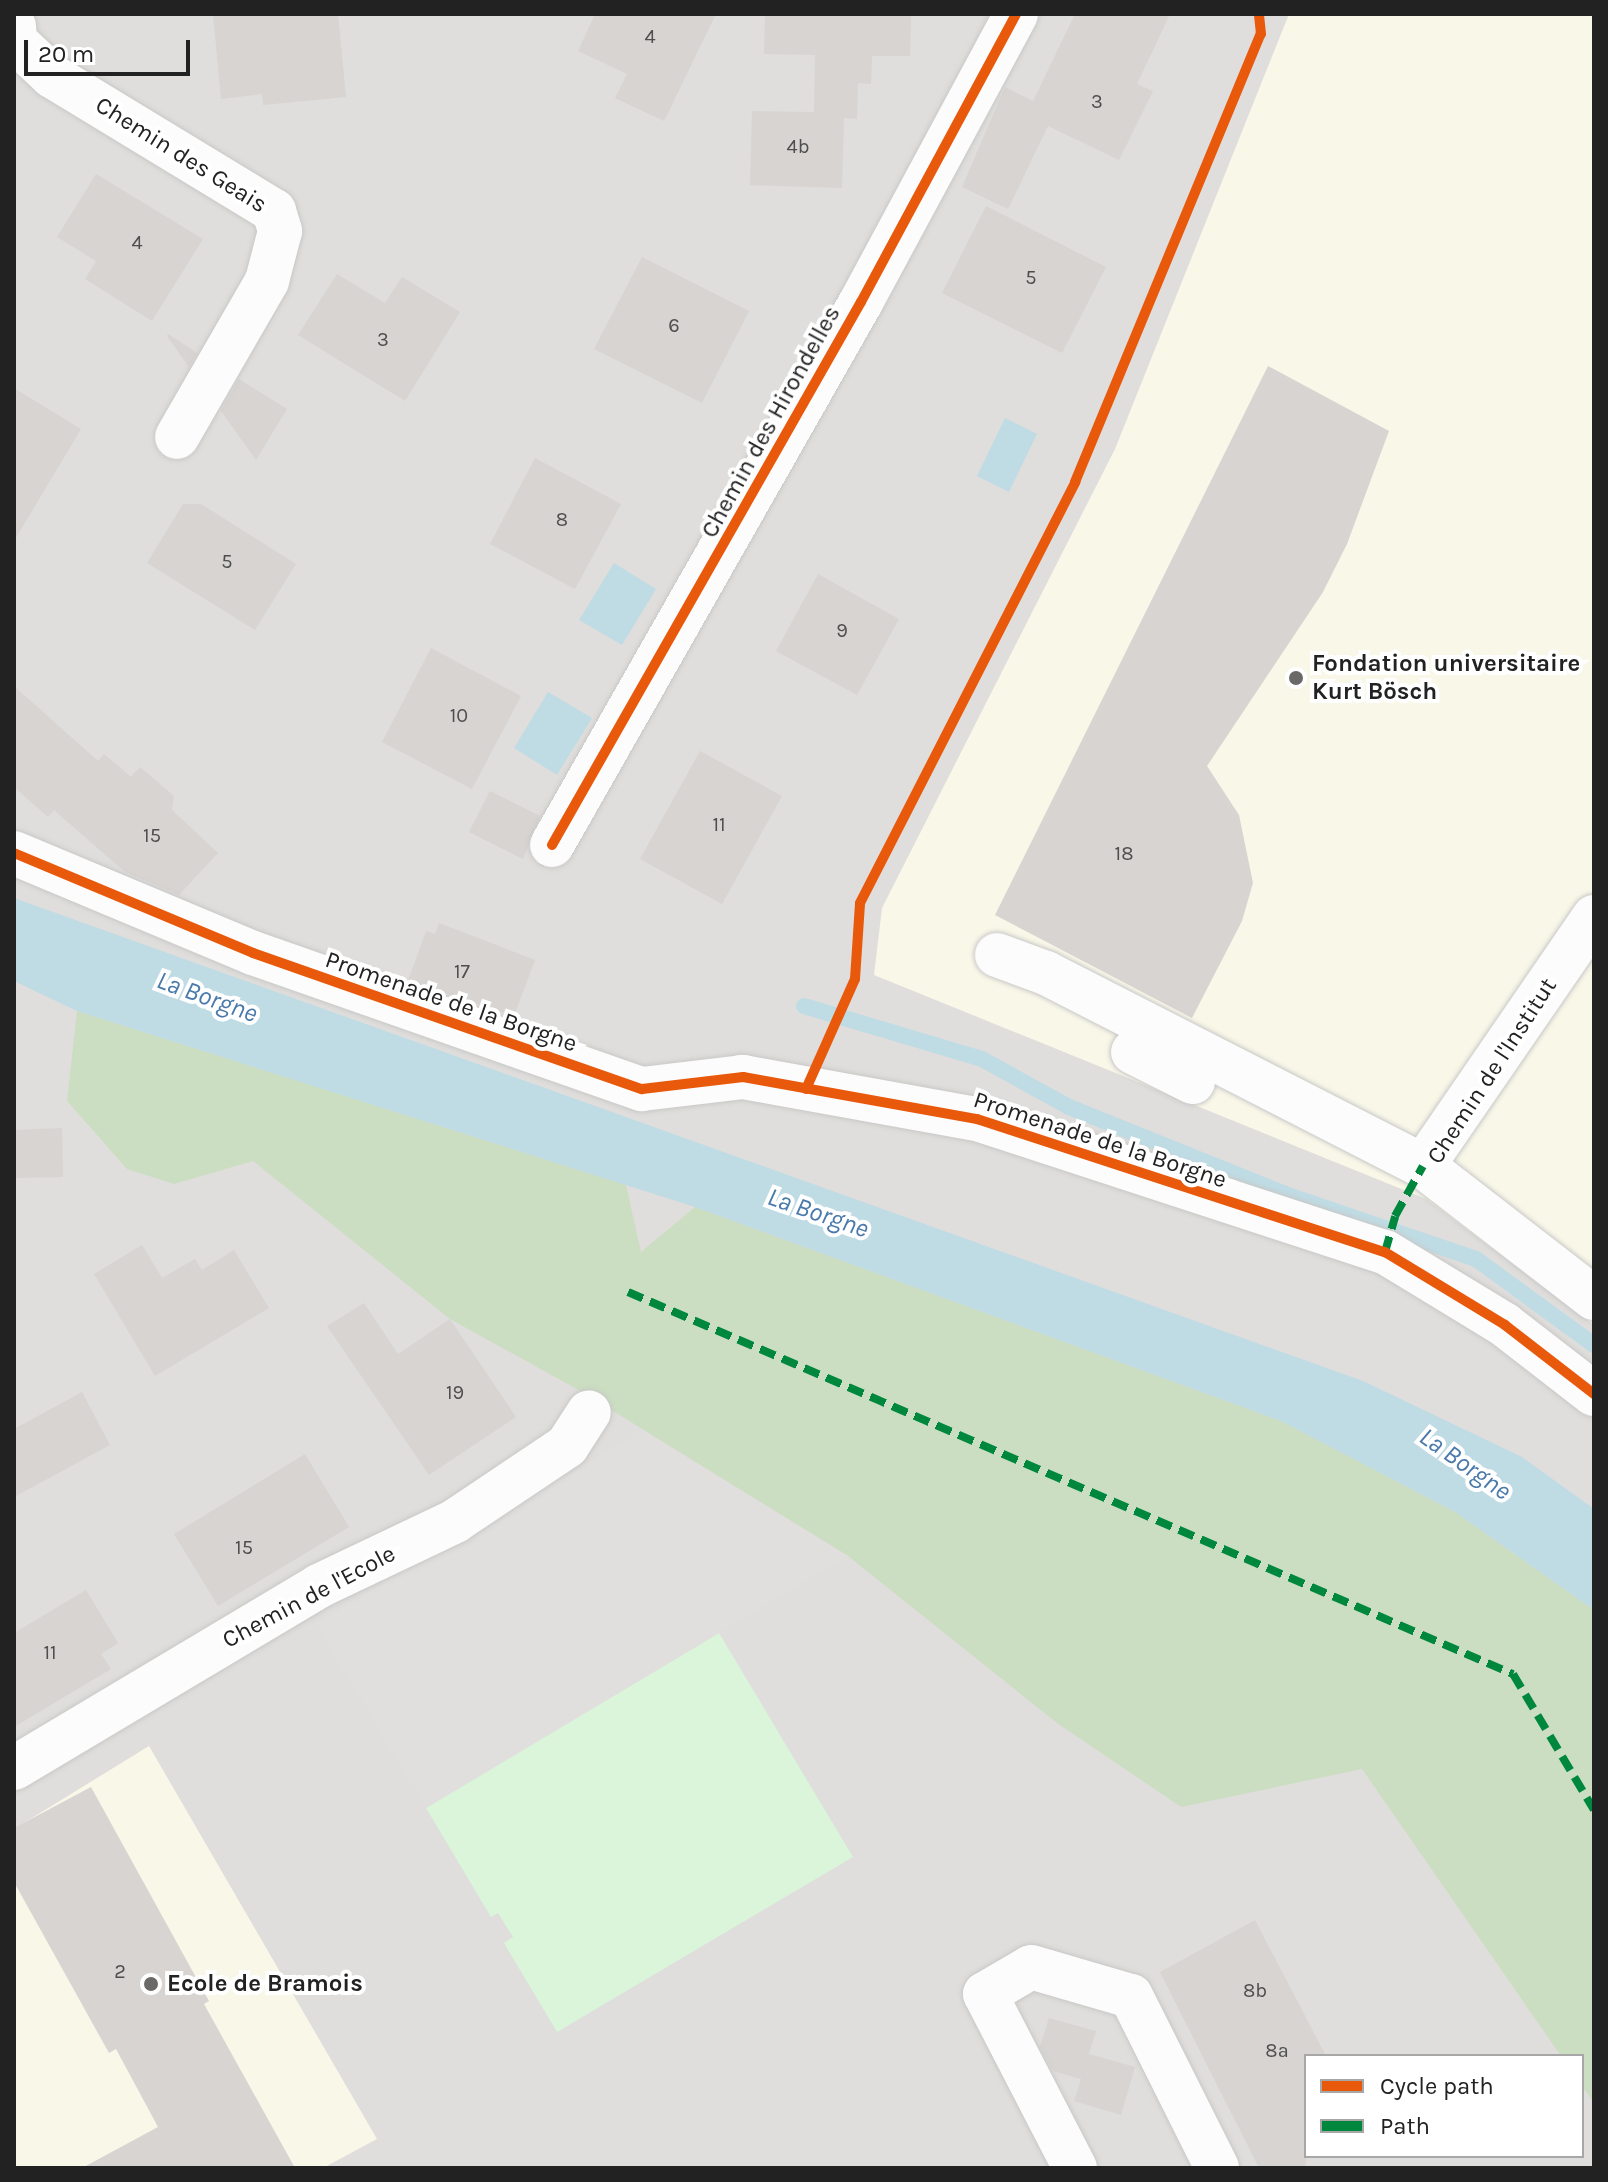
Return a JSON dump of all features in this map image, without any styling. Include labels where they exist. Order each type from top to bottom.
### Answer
[{"type":"street","name":"Chemin des Hirondelles","points":[[552,845],[861,302],[1016,14]]},
{"type":"street","name":"Chemin des Geais","points":[[14,26],[15,41],[52,76],[274,211],[280,231],[267,281],[177,437]]},
{"type":"street","name":"Promenade de la Borgne","points":[[14,853],[253,953],[642,1089],[743,1077],[977,1119],[1385,1252],[1505,1325],[1594,1394]]},
{"type":"street","name":"Chemin de l'Institut","points":[[1594,917],[1423,1166],[1594,1298]]},
{"type":"street","points":[[997,955],[1046,973],[1423,1166]]},
{"type":"street","points":[[1133,1052],[1290,1130],[1423,1166]]},
{"type":"street","name":"Chemin de l'Ecole","points":[[14,1768],[319,1586],[455,1521],[567,1446],[589,1412]]},
{"type":"street","points":[[1075,2168],[985,1994],[1031,1967],[1131,1996],[1217,2168]]},
{"type":"shaded area","points":[[14,14],[1594,14],[1594,2168],[14,2168]]},
{"type":"shaded area","name":"Fondation universitaire Kurt Bösch","points":[[1289,14],[1594,14],[1594,1325],[1426,1199],[874,975],[882,908],[1115,449]]},
{"type":"shaded area","points":[[642,1430],[848,1556],[426,1808],[316,1624]]},
{"type":"shaded area","name":"Ecole de Bramois","points":[[149,1746],[377,2139],[323,2168],[14,2168],[14,1829]]},
{"type":"green space","points":[[77,1011],[626,1185],[641,1252],[695,1207],[1281,1421],[1455,1512],[1594,1610],[1594,2103],[1584,2089],[1584,2054],[1560,2054],[1362,1769],[1181,1807],[1057,1723],[848,1556],[584,1393],[450,1319],[253,1161],[174,1184],[127,1169],[67,1101]]},
{"type":"green space","points":[[719,1633],[853,1857],[557,2032],[504,1943],[513,1937],[498,1913],[491,1917],[426,1808]]},
{"type":"water","points":[[1005,418],[1037,434],[1009,492],[977,476]]},
{"type":"water","points":[[614,563],[656,589],[622,645],[579,620]]},
{"type":"water","points":[[548,692],[592,718],[557,775],[514,748]]},
{"type":"water","name":"La Borgne","points":[[14,898],[1363,1381],[1522,1457],[1594,1509],[1594,1610],[1455,1512],[1281,1421],[695,1207],[77,1011],[14,981]]},
{"type":"building","points":[[213,14],[338,14],[346,97],[263,105],[262,94],[221,99]]},
{"type":"building","points":[[595,14],[716,14],[664,121],[615,98],[627,74],[578,51]]},
{"type":"building","points":[[765,14],[911,14],[910,56],[872,56],[871,84],[858,83],[857,119],[844,118],[842,188],[750,185],[752,111],[814,112],[815,55],[764,54]]},
{"type":"building","points":[[1075,14],[1170,14],[1137,84],[1153,91],[1119,160],[1048,126],[1008,209],[962,187],[1005,87],[1033,101]]},
{"type":"building","points":[[96,174],[203,239],[152,321],[85,279],[96,261],[57,237]]},
{"type":"building","points":[[986,206],[1106,267],[1062,353],[942,293]]},
{"type":"building","points":[[642,257],[749,311],[702,403],[594,349]]},
{"type":"building","points":[[337,274],[385,303],[402,277],[460,312],[405,401],[298,335]]},
{"type":"building","points":[[167,336],[197,353],[189,367]]},
{"type":"building","points":[[1268,366],[1389,431],[1347,544],[1323,592],[1207,766],[1239,815],[1253,883],[1242,921],[1192,1018],[995,915]]},
{"type":"building","points":[[239,379],[287,409],[256,460],[221,411]]},
{"type":"building","points":[[14,388],[81,429],[14,541]]},
{"type":"building","points":[[535,458],[621,504],[575,589],[490,544]]},
{"type":"building","points":[[183,504],[201,504],[296,564],[255,630],[147,563]]},
{"type":"building","points":[[818,574],[899,619],[857,695],[776,651]]},
{"type":"building","points":[[431,648],[521,696],[472,789],[382,742]]},
{"type":"building","points":[[14,686],[98,761],[104,754],[131,777],[140,767],[174,796],[172,810],[218,853],[179,895],[125,872],[54,810],[48,817],[14,787]]},
{"type":"building","points":[[700,751],[782,796],[722,904],[640,859]]},
{"type":"building","points":[[490,791],[540,816],[523,859],[469,832]]},
{"type":"building","points":[[439,923],[535,960],[514,1016],[408,981],[426,931],[435,934]]},
{"type":"building","points":[[62,1128],[63,1177],[14,1178],[14,1130]]},
{"type":"building","points":[[142,1245],[162,1278],[195,1259],[202,1270],[234,1250],[269,1308],[155,1376],[94,1274]]},
{"type":"building","points":[[364,1303],[398,1354],[450,1319],[516,1417],[429,1475],[327,1326]]},
{"type":"building","points":[[82,1392],[110,1445],[14,1497],[14,1429]]},
{"type":"building","points":[[305,1454],[349,1527],[218,1606],[174,1534]]},
{"type":"building","points":[[86,1590],[118,1643],[101,1654],[111,1669],[14,1727],[14,1633]]},
{"type":"building","points":[[91,1787],[209,2001],[204,2004],[295,2168],[82,2168],[158,2127],[116,2049],[109,2053],[14,1882],[14,1828]]},
{"type":"building","points":[[1255,1920],[1325,2054],[1304,2054],[1306,2168],[1259,2168],[1160,1972]]},
{"type":"building","points":[[1049,2018],[1096,2031],[1089,2054],[1135,2067],[1121,2115],[1074,2101],[1081,2079],[1053,2071],[1040,2047]]},
{"type":"waterway","points":[[804,1006],[982,1059],[1069,1107],[1285,1194],[1476,1259],[1594,1345]]},
{"type":"marked path","points":[[1385,1252],[1395,1216],[1423,1166]]},
{"type":"marked path","points":[[628,1292],[1513,1674],[1594,1810]]},
{"type":"cycle path","points":[[552,845],[861,302],[1016,14]]},
{"type":"cycle path","points":[[806,1089],[855,979],[860,903],[1075,482],[1261,34],[1259,14]]},
{"type":"cycle path","points":[[14,853],[253,953],[642,1089],[743,1077],[977,1119],[1385,1252],[1505,1325],[1594,1394]]},
{"type":"place","name":"Fondation universitaire Kurt Bösch","points":[[1296,678]]},
{"type":"place","name":"Ecole de Bramois","points":[[151,1984]]}]
